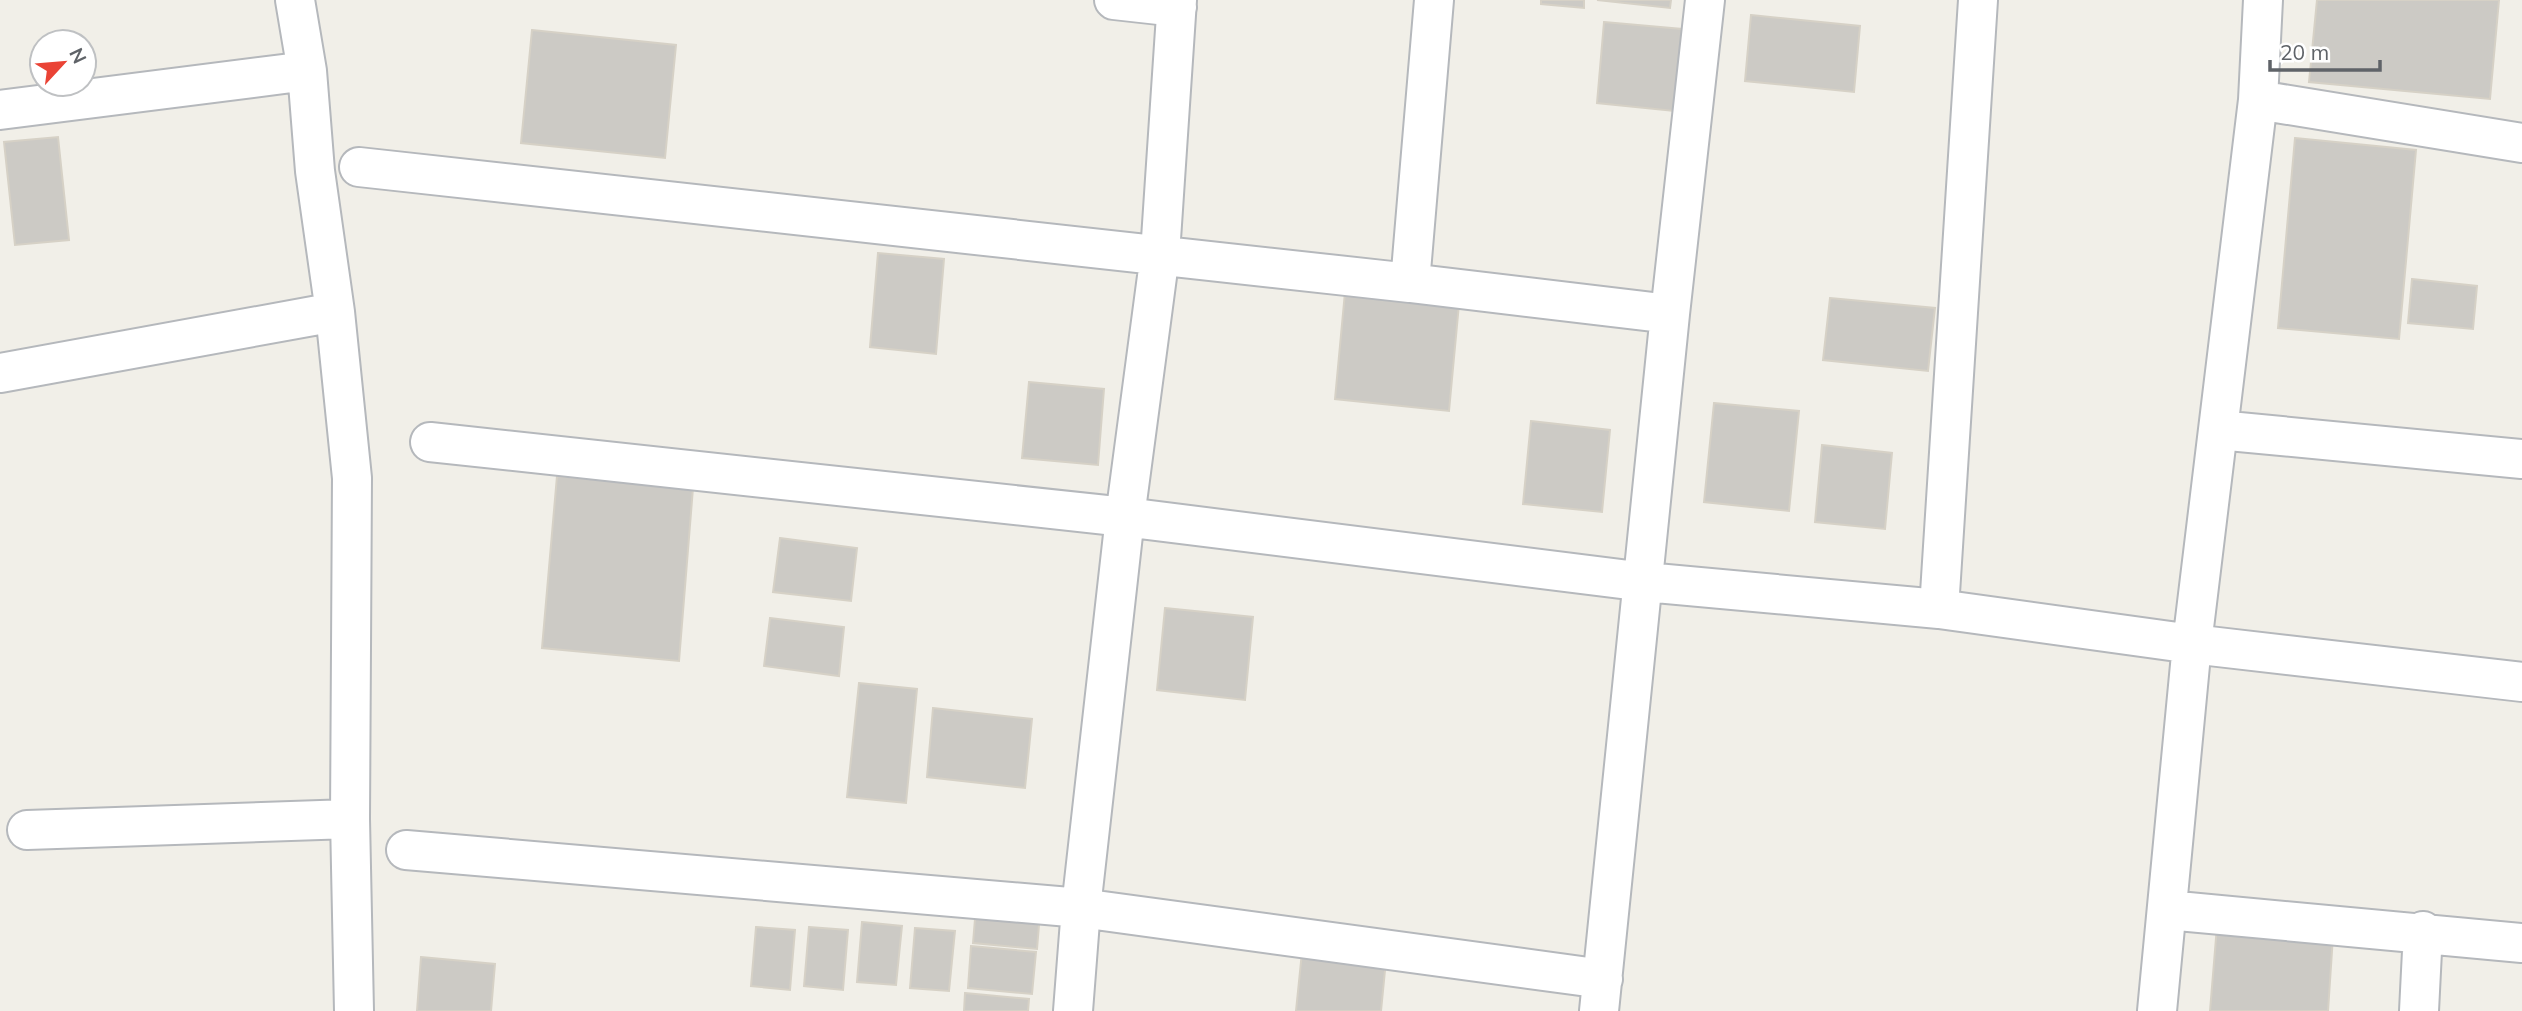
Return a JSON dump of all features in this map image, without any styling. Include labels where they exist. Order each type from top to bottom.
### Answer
[{"type":"street","points":[[295,0],[307,71],[315,171],[335,312],[352,478],[349,819],[354,1011]]},
{"type":"street","points":[[1073,1011],[1081,908],[1125,517],[1160,254],[1177,4],[1114,0]]},
{"type":"street","points":[[1410,283],[1434,0]]},
{"type":"street","points":[[406,850],[1081,908],[1601,995],[1645,582],[1670,314],[1705,0]]},
{"type":"street","points":[[1939,609],[1978,0]]},
{"type":"street","points":[[2157,1011],[2192,644],[2258,100],[2263,0]]},
{"type":"street","points":[[0,110],[307,71]]},
{"type":"street","points":[[2258,100],[2522,143]]},
{"type":"street","points":[[359,167],[1160,254],[1670,314]]},
{"type":"street","points":[[0,373],[335,312]]},
{"type":"street","points":[[2218,430],[2522,459]]},
{"type":"street","points":[[430,442],[1125,517],[1645,582],[1939,609],[2192,644],[2522,682]]},
{"type":"street","points":[[27,830],[349,819]]},
{"type":"street","points":[[2167,909],[2423,931],[2522,943]]},
{"type":"street","points":[[2419,1011],[2423,931]]},
{"type":"building","points":[[1541,0],[1584,0],[1584,8],[1541,4]]},
{"type":"building","points":[[1597,0],[1671,0],[1670,8]]},
{"type":"building","points":[[2317,0],[2499,0],[2490,99],[2309,82]]},
{"type":"building","points":[[1751,15],[1860,26],[1854,92],[1745,81]]},
{"type":"building","points":[[1604,22],[1682,29],[1674,111],[1597,103]]},
{"type":"building","points":[[532,30],[676,45],[665,158],[521,143]]},
{"type":"building","points":[[58,137],[69,240],[15,245],[4,142]]},
{"type":"building","points":[[2295,138],[2416,150],[2399,339],[2278,328]]},
{"type":"building","points":[[878,253],[944,259],[936,354],[870,347]]},
{"type":"building","points":[[2412,279],[2477,286],[2473,329],[2408,323]]},
{"type":"building","points":[[1345,292],[1459,304],[1449,411],[1335,399]]},
{"type":"building","points":[[1830,298],[1935,308],[1928,371],[1823,360]]},
{"type":"building","points":[[1029,382],[1104,389],[1098,465],[1022,458]]},
{"type":"building","points":[[1714,403],[1799,411],[1789,511],[1704,502]]},
{"type":"building","points":[[1531,421],[1610,430],[1602,512],[1523,504]]},
{"type":"building","points":[[1822,445],[1892,453],[1885,529],[1815,522]]},
{"type":"building","points":[[557,476],[693,488],[679,661],[542,648]]},
{"type":"building","points":[[780,538],[857,548],[851,601],[773,592]]},
{"type":"building","points":[[1165,608],[1253,617],[1245,700],[1157,690]]},
{"type":"building","points":[[770,618],[844,627],[839,676],[764,666]]},
{"type":"building","points":[[859,683],[917,689],[906,803],[847,797]]},
{"type":"building","points":[[933,708],[1032,719],[1025,788],[927,777]]},
{"type":"building","points":[[976,907],[1040,913],[1037,949],[973,943]]},
{"type":"building","points":[[862,922],[902,926],[896,985],[857,982]]},
{"type":"building","points":[[2217,926],[2333,936],[2328,1011],[2210,1011]]},
{"type":"building","points":[[756,927],[795,930],[790,990],[751,986]]},
{"type":"building","points":[[809,927],[848,930],[843,990],[804,986]]},
{"type":"building","points":[[915,928],[955,931],[949,991],[910,988]]},
{"type":"building","points":[[1303,942],[1387,950],[1381,1011],[1296,1011]]},
{"type":"building","points":[[971,946],[1036,952],[1032,994],[968,988]]},
{"type":"building","points":[[421,957],[495,964],[491,1011],[417,1011]]},
{"type":"building","points":[[965,993],[1029,999],[1028,1011],[964,1011]]}]
